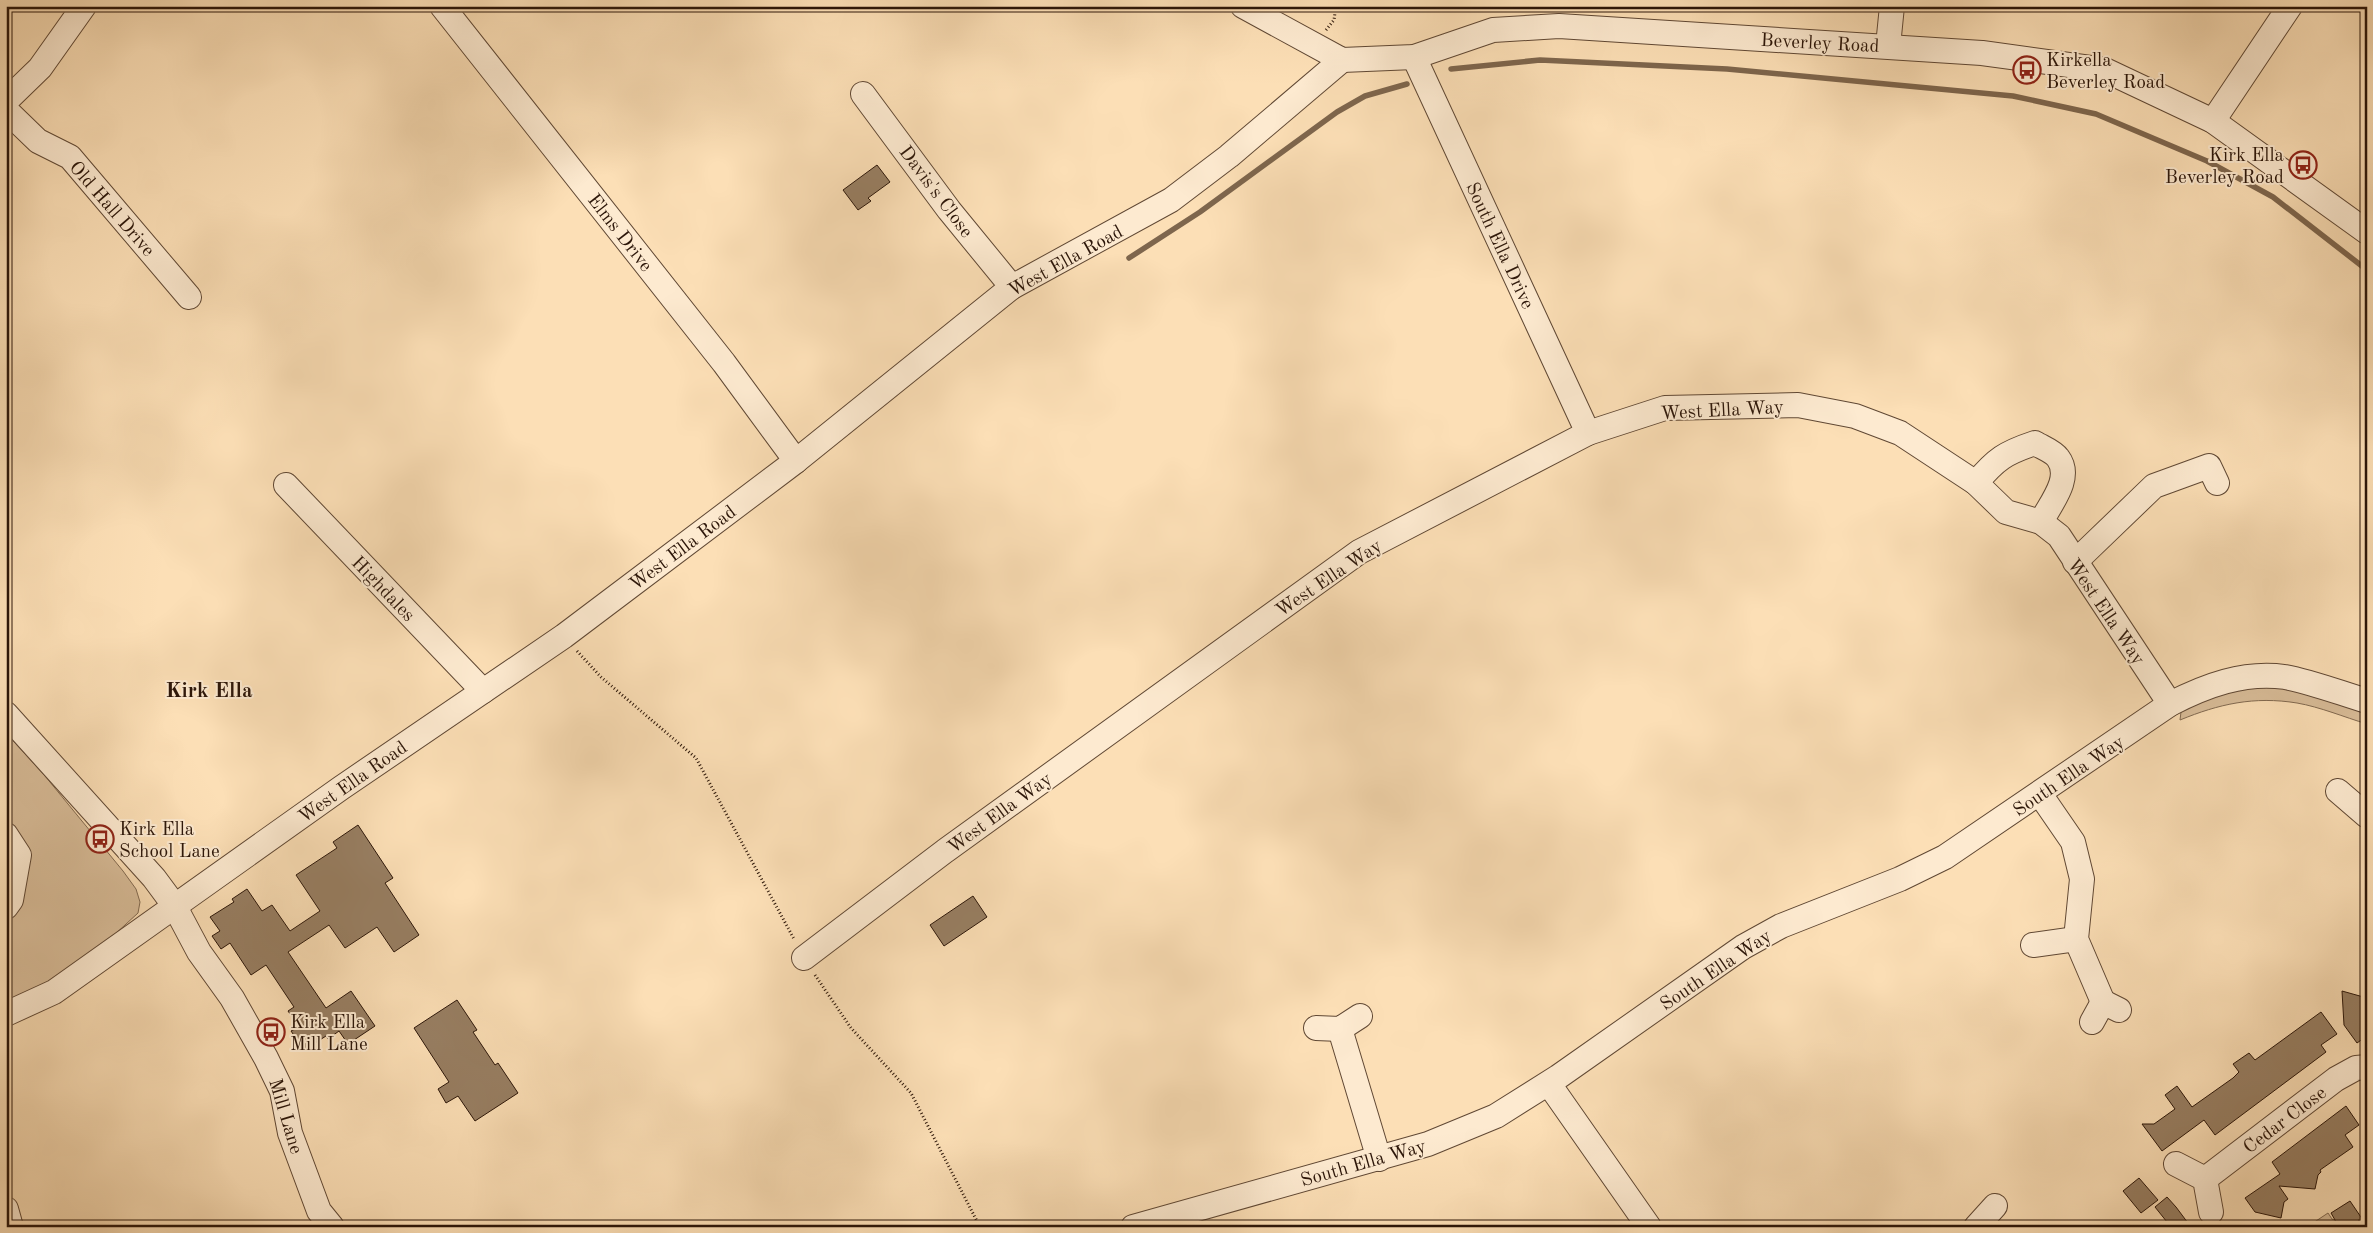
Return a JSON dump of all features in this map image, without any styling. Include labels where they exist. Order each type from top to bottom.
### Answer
[{"type":"street","points":[[6,102],[40,68],[84,6]]},
{"type":"street","name":"Elms Drive","points":[[442,6],[718,355],[796,462]]},
{"type":"street","points":[[1242,6],[1342,60]]},
{"type":"street","points":[[1888,46],[1892,6]]},
{"type":"street","points":[[2213,121],[2290,6]]},
{"type":"street","name":"Beverley Road","points":[[1342,60],[1414,57],[1493,30],[1559,26],[1982,53],[2106,70],[2213,121],[2367,232]]},
{"type":"street","name":"South Ella Drive","points":[[1414,57],[1588,434]]},
{"type":"street","name":"West Ella Road","points":[[6,1014],[54,992],[174,905],[564,636],[796,462],[1012,287],[1171,200],[1229,156],[1342,60]]},
{"type":"street","name":"Davis's Close","points":[[863,94],[949,210],[1012,287]]},
{"type":"street","name":"Old Hall Drive","points":[[6,110],[38,141],[70,156],[189,297]]},
{"type":"street","name":"West Ella Way","points":[[804,958],[945,850],[1359,552],[1588,434],[1665,408],[1798,405],[1855,416],[1900,433],[1976,483],[2006,512],[2041,522],[2059,536],[2170,704]]},
{"type":"street","points":[[1976,483],[1993,463],[2008,452],[2035,443],[2058,457],[2062,468],[2058,493],[2041,522]]},
{"type":"street","points":[[2075,562],[2154,486],[2209,466],[2217,483]]},
{"type":"street","name":"Highdales","points":[[285,484],[483,691]]},
{"type":"street","name":"South Ella Way","points":[[1133,1227],[1378,1159],[1464,1131],[1496,1116],[1549,1084],[1744,947],[1781,926],[1924,869],[2040,794],[2170,704],[2210,686],[2260,676],[2285,678],[2367,701]]},
{"type":"street","name":"Mill Lane","points":[[6,714],[154,878],[174,905],[199,952],[232,998],[266,1058],[282,1092],[290,1133],[319,1212],[332,1227]]},
{"type":"street","points":[[2338,791],[2367,816]]},
{"type":"street","points":[[2040,794],[2073,842],[2082,879],[2076,939],[2111,1006],[2092,1022]]},
{"type":"street","points":[[6,835],[18,855],[11,900],[6,907]]},
{"type":"street","points":[[2033,944],[2076,939]]},
{"type":"street","points":[[1316,1028],[1340,1029],[1360,1016]]},
{"type":"street","points":[[1340,1029],[1378,1159]]},
{"type":"street","name":"Cedar Close","points":[[2205,1179],[2336,1079],[2356,1068],[2367,1067]]},
{"type":"street","points":[[1549,1084],[1650,1227]]},
{"type":"street","points":[[2176,1164],[2205,1179],[2211,1212]]},
{"type":"street","points":[[1976,1227],[1994,1206]]},
{"type":"street","points":[[6,1209],[11,1227]]},
{"type":"path","points":[[564,636],[601,678],[696,758],[804,958],[850,1028],[911,1093],[980,1227]]},
{"type":"path","points":[[2350,1227],[2367,1216]]},
{"type":"shaded area","points":[[2264,682],[2367,707],[2367,724],[2306,705],[2266,700],[2223,706],[2180,720],[2182,704]]},
{"type":"shaded area","points":[[6,733],[45,776],[123,871],[136,889],[140,902],[138,913],[88,959],[29,994],[6,1004],[6,925],[11,919],[24,888],[15,830],[6,818]]},
{"type":"shaded area","points":[[2328,1213],[2332,1219],[2349,1227],[2307,1227]]},
{"type":"building","points":[[877,165],[890,182],[868,198],[871,201],[858,210],[843,190]]},
{"type":"building","points":[[358,825],[393,878],[385,883],[419,935],[394,952],[377,927],[345,948],[329,925],[288,952],[326,1008],[351,991],[375,1026],[348,1044],[339,1031],[328,1039],[326,1036],[304,1050],[291,1031],[299,1027],[288,1011],[294,1007],[266,965],[251,975],[230,943],[221,949],[212,936],[220,931],[210,917],[234,902],[232,899],[247,889],[262,911],[272,905],[290,931],[320,911],[296,875],[337,848],[333,842]]},
{"type":"building","points":[[973,896],[987,917],[944,946],[930,925]]},
{"type":"building","points":[[2342,991],[2367,998],[2367,1036],[2357,1043],[2344,1025]]},
{"type":"building","points":[[457,1000],[477,1030],[473,1032],[495,1065],[498,1063],[518,1093],[475,1121],[458,1096],[446,1103],[438,1089],[449,1082],[414,1028]]},
{"type":"building","points":[[2321,1012],[2337,1034],[2321,1045],[2326,1052],[2215,1135],[2204,1120],[2162,1151],[2142,1124],[2154,1124],[2175,1109],[2165,1095],[2177,1086],[2192,1107],[2239,1072],[2233,1064],[2249,1053],[2255,1060]]},
{"type":"building","points":[[2346,1106],[2359,1125],[2345,1135],[2353,1147],[2320,1170],[2315,1189],[2279,1186],[2288,1199],[2284,1202],[2281,1218],[2255,1212],[2245,1198],[2280,1174],[2272,1162]]},
{"type":"building","points":[[2139,1178],[2158,1200],[2141,1213],[2123,1191]]},
{"type":"building","points":[[2167,1197],[2191,1227],[2171,1227],[2155,1207]]},
{"type":"building","points":[[2350,1201],[2367,1227],[2339,1227],[2331,1213]]},
{"type":"waterway","points":[[1451,69],[1540,60],[1727,69],[2013,96],[2096,114],[2207,161],[2273,197],[2367,270]]},
{"type":"waterway","points":[[1129,258],[1200,212],[1337,112],[1365,96],[1407,84]]},
{"type":"place","name":"Kirkella Beverley Road","points":[[2027,70]]},
{"type":"place","name":"Kirk Ella Beverley Road","points":[[2303,165]]},
{"type":"place","name":"Kirk Ella School Lane","points":[[100,839]]},
{"type":"place","name":"Kirk Ella Mill Lane","points":[[271,1032]]},
{"type":"district","name":"Kirk Ella","points":[[209,690]]}]
